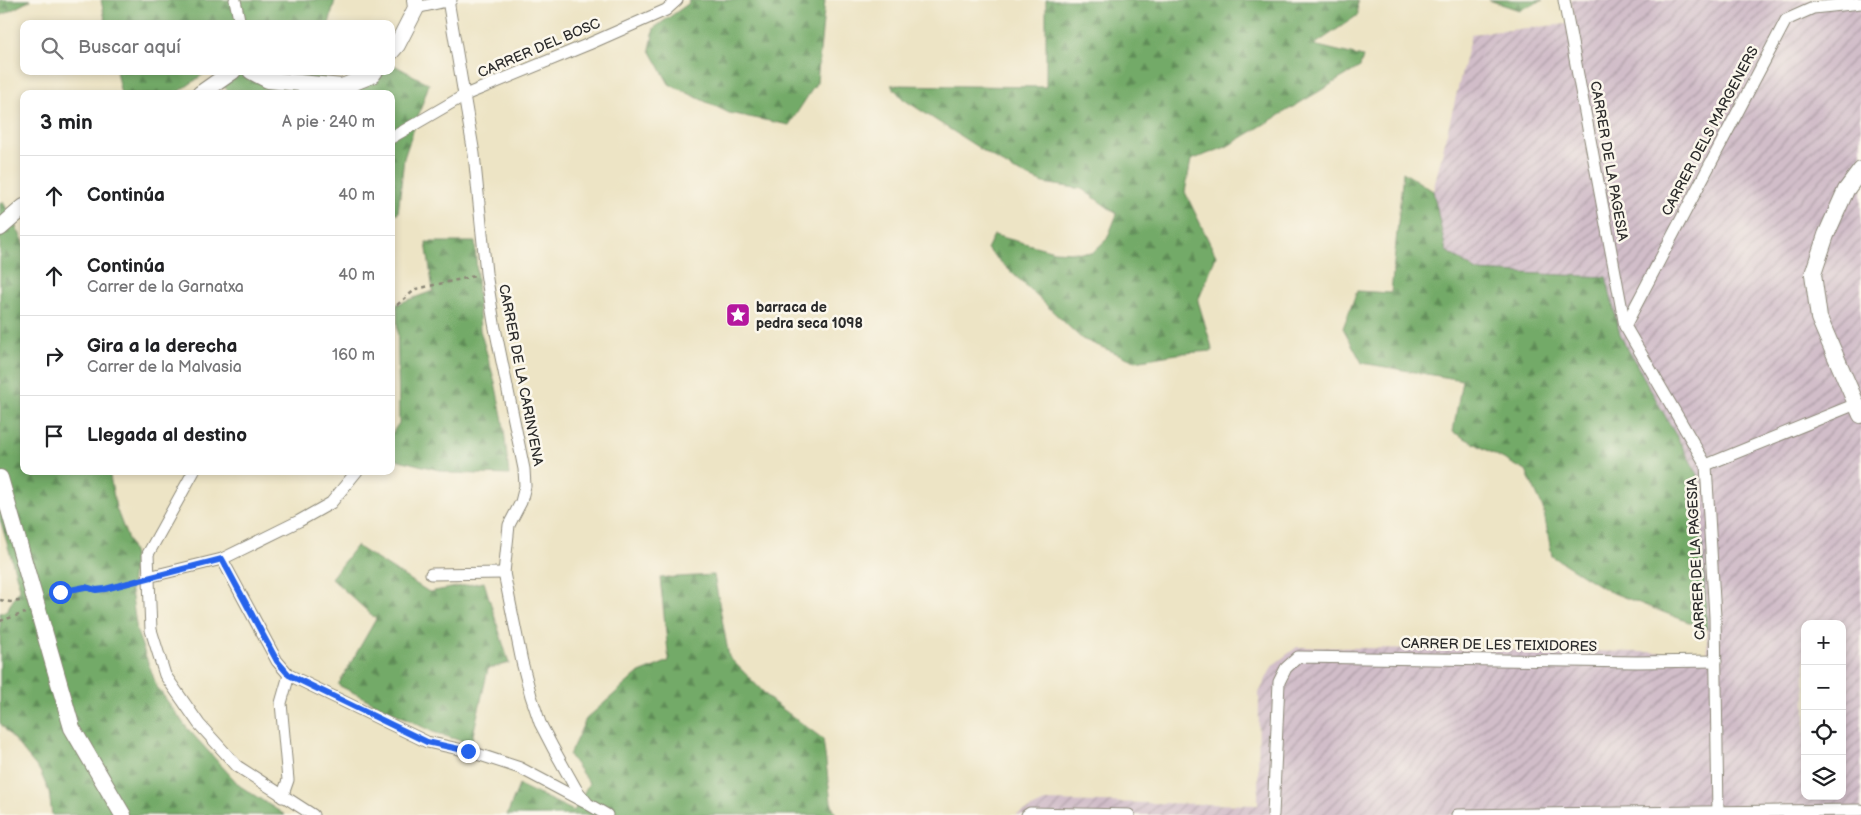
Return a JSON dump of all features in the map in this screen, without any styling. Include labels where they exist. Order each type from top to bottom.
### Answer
[{"type":"street","points":[[235,0],[239,20]]},
{"type":"street","points":[[395,47],[415,4],[449,0]]},
{"type":"street","name":"CARRER DE LA CARINYENA","points":[[449,0],[474,154],[486,274],[494,324],[524,469],[524,486],[521,502],[510,526],[504,573],[522,662],[540,723],[576,789],[588,804],[607,815]]},
{"type":"street","name":"CARRER DEL BOSC","points":[[395,136],[465,95],[666,10],[677,0]]},
{"type":"street","name":"CARRER DE LA PAGESIA","points":[[1564,0],[1624,326],[1706,465],[1715,617],[1718,813]]},
{"type":"street","name":"CARRER DELS MARGENERS","points":[[1624,326],[1786,20],[1813,8],[1861,4]]},
{"type":"street","points":[[206,90],[227,75]]},
{"type":"street","points":[[259,75],[268,80],[342,87],[372,75]]},
{"type":"street","points":[[1706,465],[1858,410],[1819,318],[1812,274],[1826,235],[1846,190],[1861,170]]},
{"type":"street","points":[[0,219],[20,209]]},
{"type":"street","points":[[0,228],[20,211]]},
{"type":"street","points":[[192,475],[148,554],[151,630],[166,675],[199,724],[237,766],[282,797],[313,815]]},
{"type":"street","points":[[148,578],[222,559],[299,521],[331,504],[354,475]]},
{"type":"street","points":[[0,478],[72,728],[123,815]]},
{"type":"street","points":[[222,559],[277,661],[289,675],[427,742],[468,751],[520,768],[588,804]]},
{"type":"street","points":[[431,574],[504,573]]},
{"type":"street","name":"CARRER DE LES TEIXIDORES","points":[[1273,815],[1279,682],[1286,668],[1298,657],[1637,662],[1716,661]]},
{"type":"street","points":[[282,797],[288,780],[281,703],[289,675]]},
{"type":"street","points":[[1456,815],[1861,810]]},
{"type":"street","points":[[1027,815],[1030,813],[1129,815]]},
{"type":"path","points":[[395,307],[416,289],[486,274]]},
{"type":"path","points":[[0,600],[10,602],[35,599],[85,587],[96,590],[105,589],[148,578]]},
{"type":"path","points":[[0,621],[8,618]]},
{"type":"shaded area","points":[[1571,0],[1861,0],[1861,815],[1016,815],[1047,801],[1258,805],[1259,693],[1273,665],[1297,647],[1708,653],[1698,475],[1620,335],[1606,277],[1477,271],[1446,251],[1433,191],[1471,34],[1575,23]]},
{"type":"green space","points":[[0,0],[31,0],[0,16]]},
{"type":"green space","points":[[101,0],[335,0],[330,20],[105,20]]},
{"type":"green space","points":[[690,0],[825,0],[817,82],[789,125],[729,113],[669,84],[650,50],[654,28],[688,4]]},
{"type":"green space","points":[[1046,0],[1357,0],[1358,15],[1314,45],[1363,57],[1360,67],[1226,147],[1191,160],[1185,192],[1216,256],[1198,301],[1213,351],[1183,353],[1135,361],[1082,339],[987,249],[994,235],[1054,251],[1092,253],[1107,239],[1117,214],[1082,189],[1043,183],[1013,170],[903,99],[891,85],[1046,87]]},
{"type":"green space","points":[[1489,0],[1543,0],[1519,10]]},
{"type":"green space","points":[[395,66],[429,84],[404,158],[398,213],[395,213],[395,90],[351,90],[375,75],[395,75]]},
{"type":"green space","points":[[117,75],[202,75],[182,90],[120,90]]},
{"type":"green space","points":[[215,75],[323,75],[342,90],[227,90]]},
{"type":"green space","points":[[1403,172],[1433,191],[1446,251],[1477,271],[1606,277],[1620,335],[1698,475],[1707,629],[1608,591],[1552,556],[1543,508],[1526,471],[1453,432],[1462,380],[1362,363],[1343,328],[1357,291],[1391,293]]},
{"type":"green space","points":[[3,202],[20,234],[20,475],[110,475],[116,508],[134,555],[131,590],[137,632],[157,687],[187,728],[240,786],[285,815],[52,815],[49,792],[40,771],[0,723],[0,613],[7,610],[20,588],[0,519],[0,203]]},
{"type":"green space","points":[[426,242],[475,242],[480,330],[495,382],[503,421],[509,475],[451,473],[395,459],[395,429],[399,423],[397,304],[433,291]]},
{"type":"green space","points":[[356,546],[429,592],[484,582],[509,663],[488,669],[471,744],[433,732],[338,685],[376,619],[331,578]]},
{"type":"green space","points":[[714,575],[729,657],[773,702],[823,739],[831,802],[836,815],[507,815],[519,785],[574,811],[589,783],[569,755],[586,719],[637,674],[669,661],[660,578]]},
{"type":"place","name":"barraca de pedra seca 1098","points":[[738,315]]},
{"type":"route","points":[[60,592],[85,587],[96,590],[105,589],[222,559],[277,661],[289,675],[427,742],[468,751]]}]
